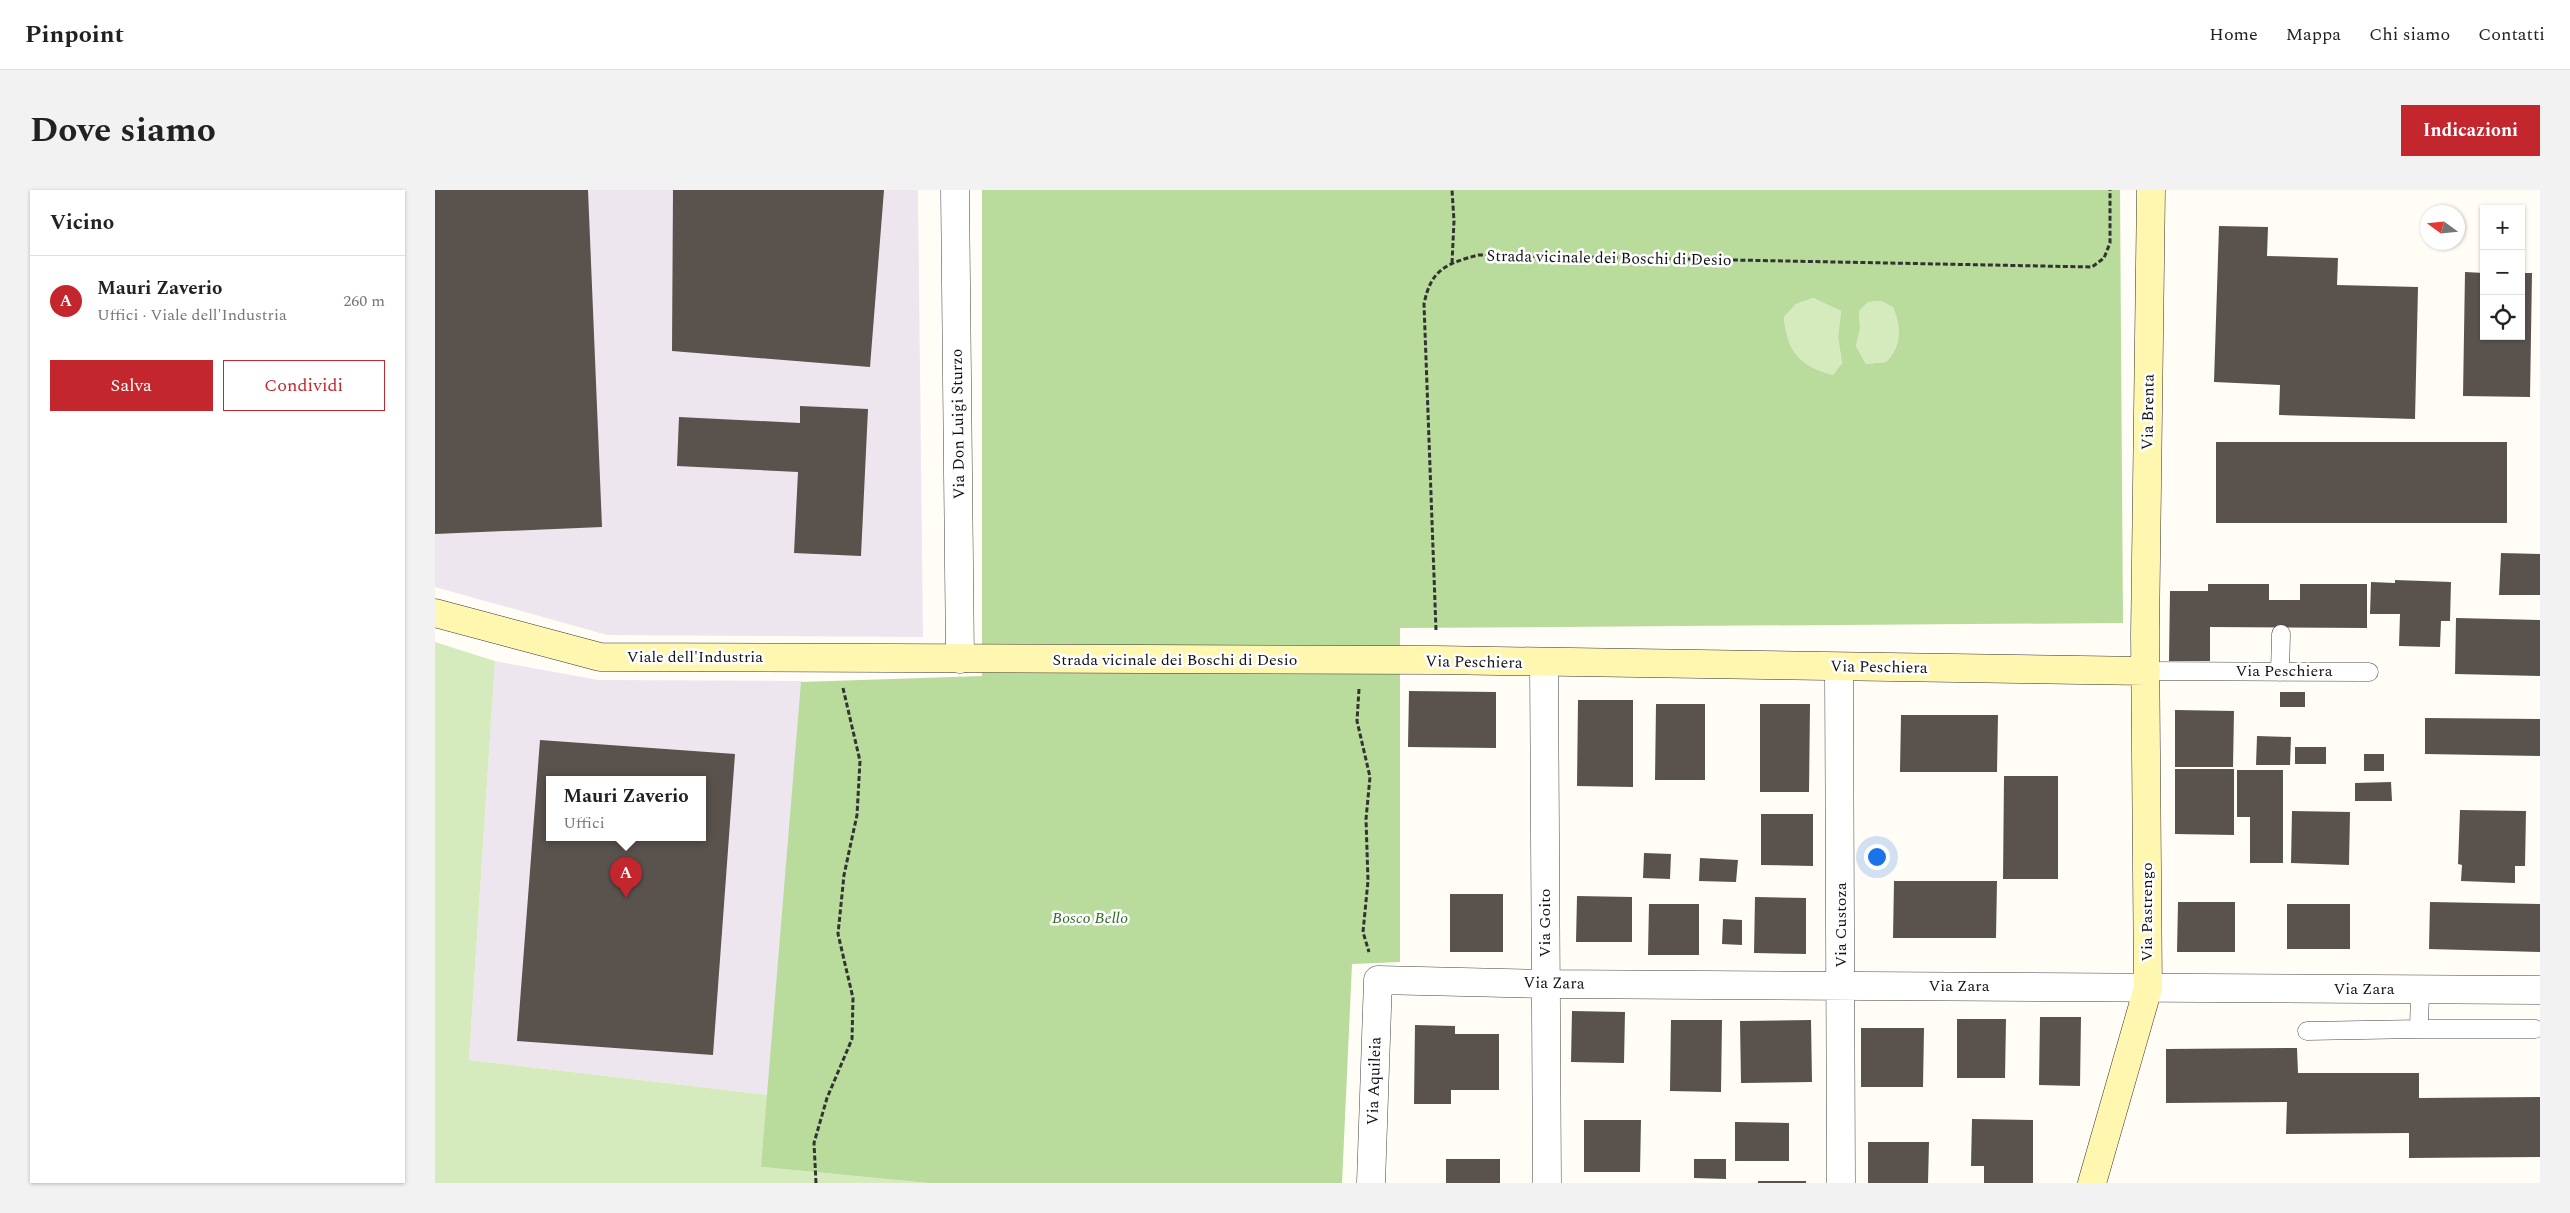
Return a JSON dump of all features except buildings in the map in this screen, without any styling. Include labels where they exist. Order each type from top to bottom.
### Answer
[{"type":"street","name":"Via Don Luigi Sturzo","points":[[955,190],[960,659]]},
{"type":"street","name":"Via Brenta","points":[[2145,634],[2151,190]]},
{"type":"street","name":"Viale dell'Industria","points":[[435,613],[600,657],[833,656],[960,659]]},
{"type":"street","name":"Via Pastrengo","points":[[2092,1183],[2148,988],[2145,634]]},
{"type":"street","name":"Strada vicinale dei Boschi di Desio","points":[[960,659],[1389,662]]},
{"type":"street","name":"Via Peschiera","points":[[1389,662],[1437,660],[1544,664],[2146,671]]},
{"type":"street","name":"Via Goito","points":[[1544,664],[1547,1183]]},
{"type":"street","name":"Via Custoza","points":[[1839,667],[1842,986],[1841,1183]]},
{"type":"street","name":"Via Zara","points":[[1378,980],[1546,984],[2540,990]]},
{"type":"street","name":"Via Aquileia","points":[[1371,1183],[1378,980]]},
{"type":"lane","points":[[2280,672],[2281,634]]},
{"type":"lane","name":"Via Peschiera","points":[[2146,671],[2369,672]]},
{"type":"lane","points":[[2419,1029],[2420,990]]},
{"type":"lane","points":[[2307,1032],[2419,1029],[2535,1029]]},
{"type":"path","points":[[1451,263],[1454,221],[1452,190]]},
{"type":"path","name":"Strada vicinale dei Boschi di Desio","points":[[1437,660],[1424,304],[1428,286],[1439,271],[1451,263],[1478,255],[2091,267],[2104,258],[2110,243],[2110,190]]},
{"type":"path","points":[[816,1183],[814,1143],[827,1098],[851,1040],[853,998],[838,934],[845,875],[857,815],[861,761],[849,706],[833,656]]},
{"type":"path","points":[[1361,661],[1357,721],[1370,777],[1366,819],[1368,881],[1363,932],[1378,980]]},
{"type":"shaded area","points":[[435,190],[918,190],[923,637],[607,635],[435,587]]},
{"type":"shaded area","points":[[495,661],[598,680],[802,681],[768,1095],[469,1060]]},
{"type":"green space","name":"Bosco Bello","points":[[982,190],[2120,190],[2123,623],[1400,628],[1400,962],[1352,964],[1342,1183],[928,1183],[761,1167],[801,682],[982,676]],"holes":[[[1813,298],[1841,311],[1838,337],[1842,363],[1833,375],[1803,362],[1792,348],[1788,339],[1784,317],[1796,304]],[[1881,301],[1893,307],[1899,329],[1897,343],[1886,362],[1866,364],[1856,346],[1860,329],[1859,311],[1868,302]]]},
{"type":"green space","points":[[1813,298],[1841,311],[1838,337],[1842,363],[1833,375],[1803,362],[1792,348],[1788,339],[1784,317],[1796,304]]},
{"type":"green space","points":[[1881,301],[1893,307],[1899,329],[1897,343],[1886,362],[1866,364],[1856,346],[1860,329],[1859,311],[1868,302]]},
{"type":"green space","points":[[435,642],[495,661],[469,1060],[768,1095],[762,1167],[928,1183],[435,1183]]},
{"type":"place","name":"Mauri Zaverio","points":[[626,898]]}]
